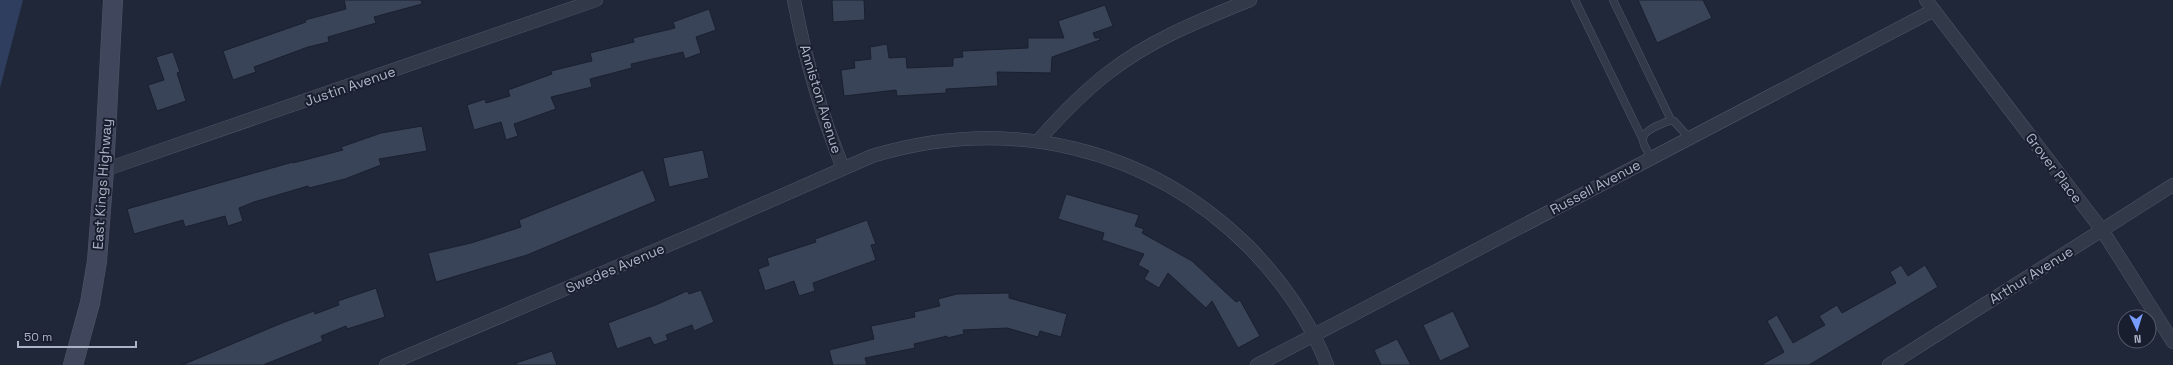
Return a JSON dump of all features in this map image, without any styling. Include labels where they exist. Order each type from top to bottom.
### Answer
[{"type":"main road","name":"East Kings Highway","points":[[71,362],[94,283],[104,170],[113,0]]},
{"type":"street","name":"Justin Avenue","points":[[104,170],[596,0]]},
{"type":"street","name":"Anniston Avenue","points":[[794,0],[814,84],[843,168],[895,149],[940,141],[985,137],[1038,141],[1068,146],[1112,159],[1154,177],[1194,201],[1230,229],[1262,261],[1291,298],[1313,336],[1327,365]]},
{"type":"street","points":[[1038,141],[1085,91],[1128,58],[1170,34],[1250,0]]},
{"type":"street","name":"Russell Avenue","points":[[1257,365],[1689,138],[1930,5]]},
{"type":"street","name":"Grover Place","points":[[1930,5],[2102,230],[2173,342]]},
{"type":"street","name":"Swedes Avenue","points":[[386,365],[699,232],[843,168]]},
{"type":"street","name":"Arthur Avenue","points":[[1889,365],[2173,185]]},
{"type":"lane","points":[[1575,0],[1643,140],[1643,145],[1651,157]]},
{"type":"lane","points":[[1613,0],[1671,120]]},
{"type":"lane","points":[[1643,140],[1647,130],[1671,120],[1677,121],[1689,138]]},
{"type":"water","points":[[0,0],[23,0],[0,88]]},
{"type":"building","points":[[344,0],[421,0],[422,4],[374,17],[376,23],[328,37],[329,42],[308,47],[254,67],[256,72],[233,80],[223,51],[306,22],[305,20],[346,9]]},
{"type":"building","points":[[832,0],[864,0],[865,20],[833,22]]},
{"type":"building","points":[[1638,0],[1703,0],[1712,18],[1657,43]]},
{"type":"building","points":[[1105,5],[1113,26],[1093,33],[1095,38],[1100,38],[1100,40],[1052,57],[1051,73],[997,72],[998,86],[946,89],[946,93],[897,96],[896,90],[844,96],[841,70],[855,68],[854,61],[871,59],[870,47],[887,44],[889,58],[906,57],[907,68],[953,66],[953,58],[963,57],[962,51],[1028,48],[1028,38],[1064,38],[1058,21]]},
{"type":"building","points":[[709,9],[716,30],[696,37],[701,53],[685,59],[683,52],[631,64],[632,68],[590,79],[592,87],[551,97],[556,109],[514,124],[518,136],[506,140],[501,122],[474,130],[467,105],[485,99],[486,103],[510,96],[508,90],[552,74],[551,71],[592,61],[590,53],[634,42],[633,38],[675,28],[673,22]]},
{"type":"building","points":[[173,52],[180,72],[177,73],[186,101],[157,111],[148,85],[164,80],[156,57]]},
{"type":"building","points":[[422,126],[427,151],[379,159],[381,165],[345,179],[309,188],[308,186],[254,202],[239,208],[243,221],[228,226],[225,216],[185,227],[183,220],[134,234],[127,209],[293,162],[343,150],[341,147],[381,133]]},
{"type":"building","points":[[703,150],[709,178],[669,187],[663,158]]},
{"type":"building","points":[[643,170],[656,201],[527,255],[436,282],[428,253],[471,243],[521,227],[519,220]]},
{"type":"building","points":[[1066,194],[1139,215],[1135,226],[1144,229],[1142,233],[1192,261],[1236,302],[1240,300],[1260,336],[1238,348],[1212,301],[1206,308],[1168,273],[1159,288],[1144,279],[1149,271],[1138,265],[1144,254],[1102,240],[1104,233],[1058,219]]},
{"type":"building","points":[[867,220],[876,244],[871,245],[876,260],[813,283],[815,291],[799,296],[794,281],[765,291],[758,269],[769,265],[767,258],[816,242],[815,239]]},
{"type":"building","points":[[1901,265],[1908,276],[1925,265],[1938,287],[1809,365],[1761,365],[1784,352],[1767,321],[1777,315],[1793,343],[1825,325],[1819,316],[1837,305],[1842,313],[1896,283],[1890,272]]},
{"type":"building","points":[[376,288],[385,317],[347,329],[346,326],[321,336],[323,341],[263,365],[182,365],[282,323],[314,311],[315,314],[339,305],[338,301]]},
{"type":"building","points":[[701,290],[714,322],[694,331],[692,325],[666,335],[668,340],[654,345],[650,337],[617,349],[608,323],[687,291],[689,294]]},
{"type":"building","points":[[1009,293],[1009,298],[1067,314],[1061,337],[1040,331],[1038,337],[1007,328],[963,330],[964,334],[947,338],[947,336],[914,344],[915,348],[865,358],[867,365],[833,365],[829,350],[874,339],[871,326],[915,317],[914,312],[940,306],[938,299],[957,294]]},
{"type":"building","points":[[1453,311],[1470,347],[1440,361],[1423,325]]},
{"type":"building","points":[[1397,339],[1411,365],[1381,365],[1374,350]]},
{"type":"building","points":[[552,351],[557,365],[517,365],[516,363]]}]
